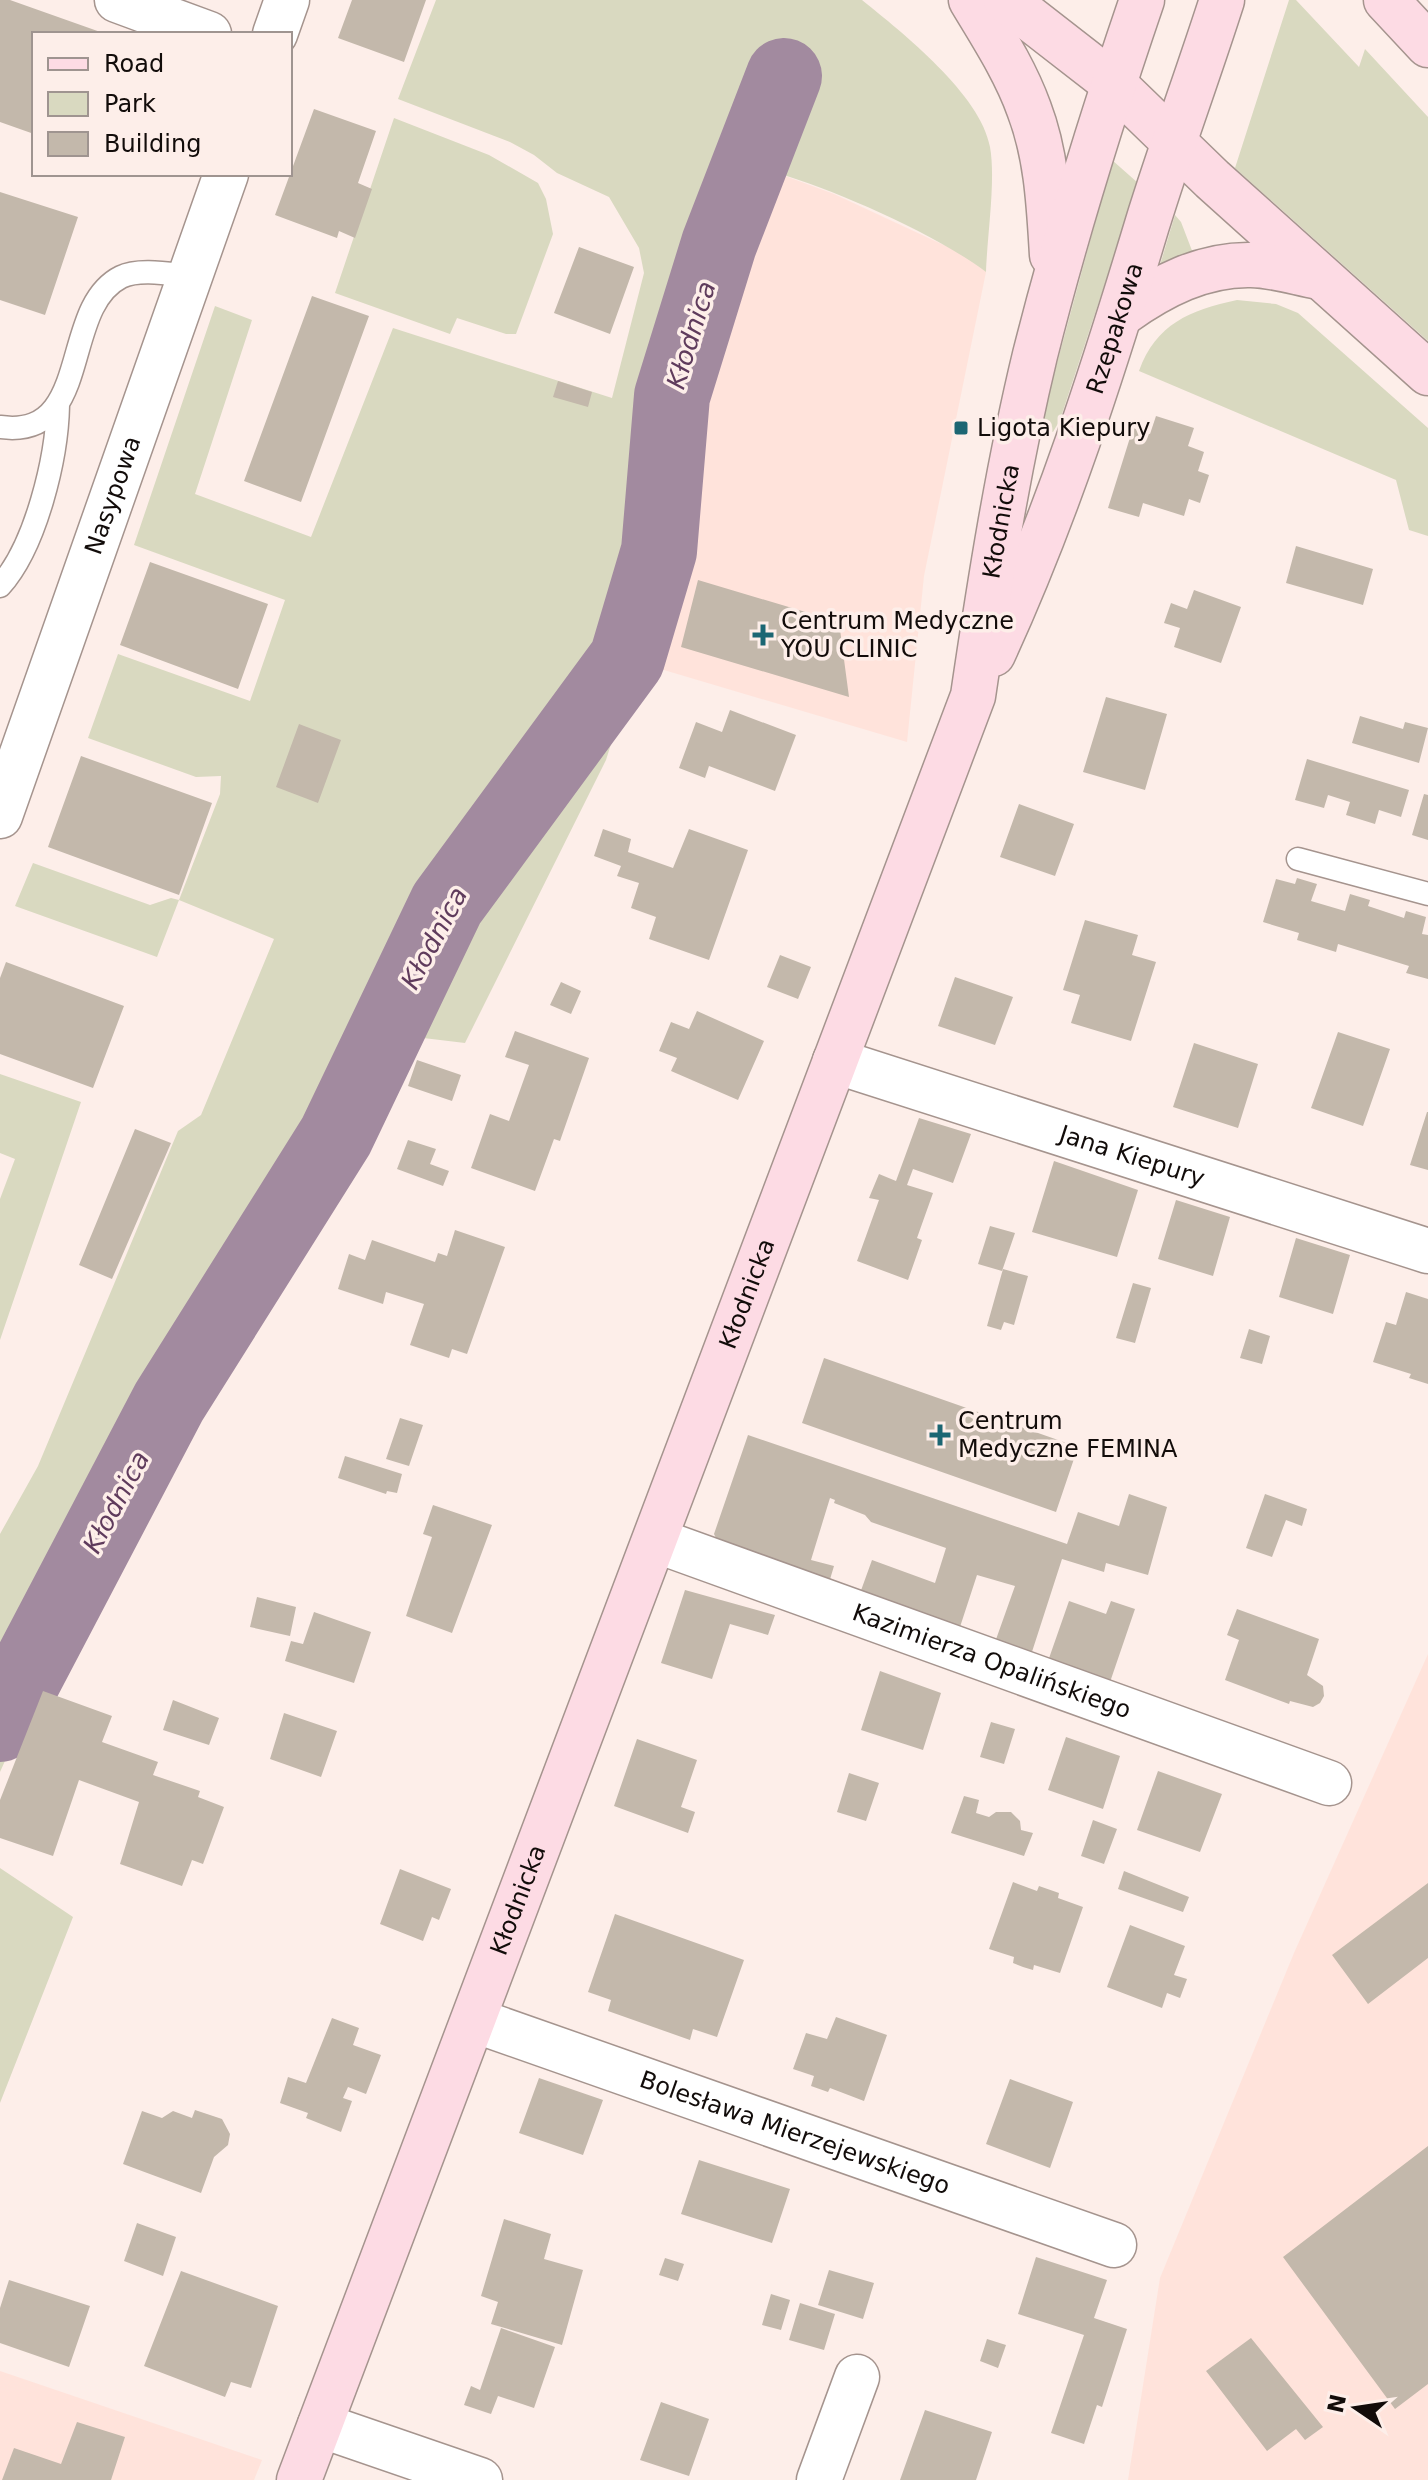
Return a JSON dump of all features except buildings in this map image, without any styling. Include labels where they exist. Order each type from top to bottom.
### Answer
[{"type":"street","points":[[117,0],[204,32]]},
{"type":"street","points":[[276,32],[287,0]]},
{"type":"street","points":[[971,0],[1011,66],[1030,111],[1047,177],[1054,281]]},
{"type":"street","points":[[1006,0],[1114,84],[1175,145],[1428,373]]},
{"type":"street","points":[[1114,84],[1142,0]]},
{"type":"street","name":"Rzepakowa","points":[[973,696],[1026,583],[1123,313],[1222,0]]},
{"type":"street","name":"Kłodnicka","points":[[299,2480],[973,696],[994,553],[1054,281],[1114,84]]},
{"type":"street","name":"Nasypowa","points":[[0,816],[225,176]]},
{"type":"street","points":[[1123,313],[1158,288],[1210,269],[1252,265],[1319,277]]},
{"type":"street","name":"Jana Kiepury","points":[[835,1061],[1428,1251]]},
{"type":"street","name":"Kazimierza Opalińskiego","points":[[655,1540],[1329,1783]]},
{"type":"street","name":"Bolesława Mierzejewskiego","points":[[474,2020],[1114,2245]]},
{"type":"street","points":[[819,2480],[857,2377]]},
{"type":"street","points":[[320,2425],[480,2480]]},
{"type":"lane","points":[[0,427],[18,430],[45,421],[58,405],[99,296],[122,276],[189,276]]},
{"type":"lane","points":[[0,586],[12,572],[28,537],[57,442],[58,405]]},
{"type":"lane","points":[[1298,859],[1428,894]]},
{"type":"shaded area","points":[[777,173],[834,194],[963,254],[986,272],[924,576],[907,742],[637,662],[667,566],[688,423]]},
{"type":"shaded area","points":[[1428,1654],[1428,2480],[1128,2480],[1160,2278],[1294,1953]]},
{"type":"shaded area","points":[[0,2371],[262,2460],[254,2480],[0,2480]]},
{"type":"green space","points":[[436,0],[862,0],[938,66],[972,107],[984,127],[992,160],[986,272],[941,243],[885,215],[828,190],[777,173],[688,423],[667,566],[606,760],[465,1043],[415,1037],[298,1266],[159,1457],[88,1608],[45,1672],[0,1772],[0,1534],[38,1466],[178,1131],[201,1115],[274,939],[179,900],[220,794],[221,776],[196,777],[88,738],[118,654],[250,701],[285,600],[134,545],[215,306],[252,320],[195,494],[311,537],[393,328],[612,398],[644,273],[639,248],[609,197],[557,173],[510,142],[398,99]]},
{"type":"green space","points":[[1289,0],[1296,0],[1359,67],[1365,49],[1428,117],[1428,341],[1235,168]]},
{"type":"green space","points":[[394,118],[489,155],[538,183],[546,199],[553,234],[516,334],[506,334],[457,318],[450,334],[335,293]]},
{"type":"green space","points":[[1112,160],[1138,183],[1060,420],[1053,432],[1042,430],[1040,426]]},
{"type":"green space","points":[[1175,215],[1181,222],[1196,261],[1157,275]]},
{"type":"green space","points":[[1237,300],[1276,304],[1298,313],[1428,428],[1428,536],[1409,530],[1396,480],[1139,371],[1155,341],[1177,322],[1190,314]]},
{"type":"green space","points":[[33,863],[150,905],[171,898],[179,900],[157,957],[15,906]]},
{"type":"green space","points":[[0,1074],[81,1102],[0,1340],[0,1199],[15,1159],[0,1153]]},
{"type":"green space","points":[[0,1868],[73,1917],[0,2103]]},
{"type":"waterway","name":"Kłodnica","points":[[0,1724],[169,1402],[336,1136],[447,904],[627,659],[659,551],[672,396],[719,244],[784,76]]},
{"type":"place","name":"Ligota Kiepury","points":[[961,428]]},
{"type":"place","name":"Centrum Medyczne YOU CLINIC","points":[[763,635]]},
{"type":"place","name":"Centrum Medyczne FEMINA","points":[[940,1435]]}]
